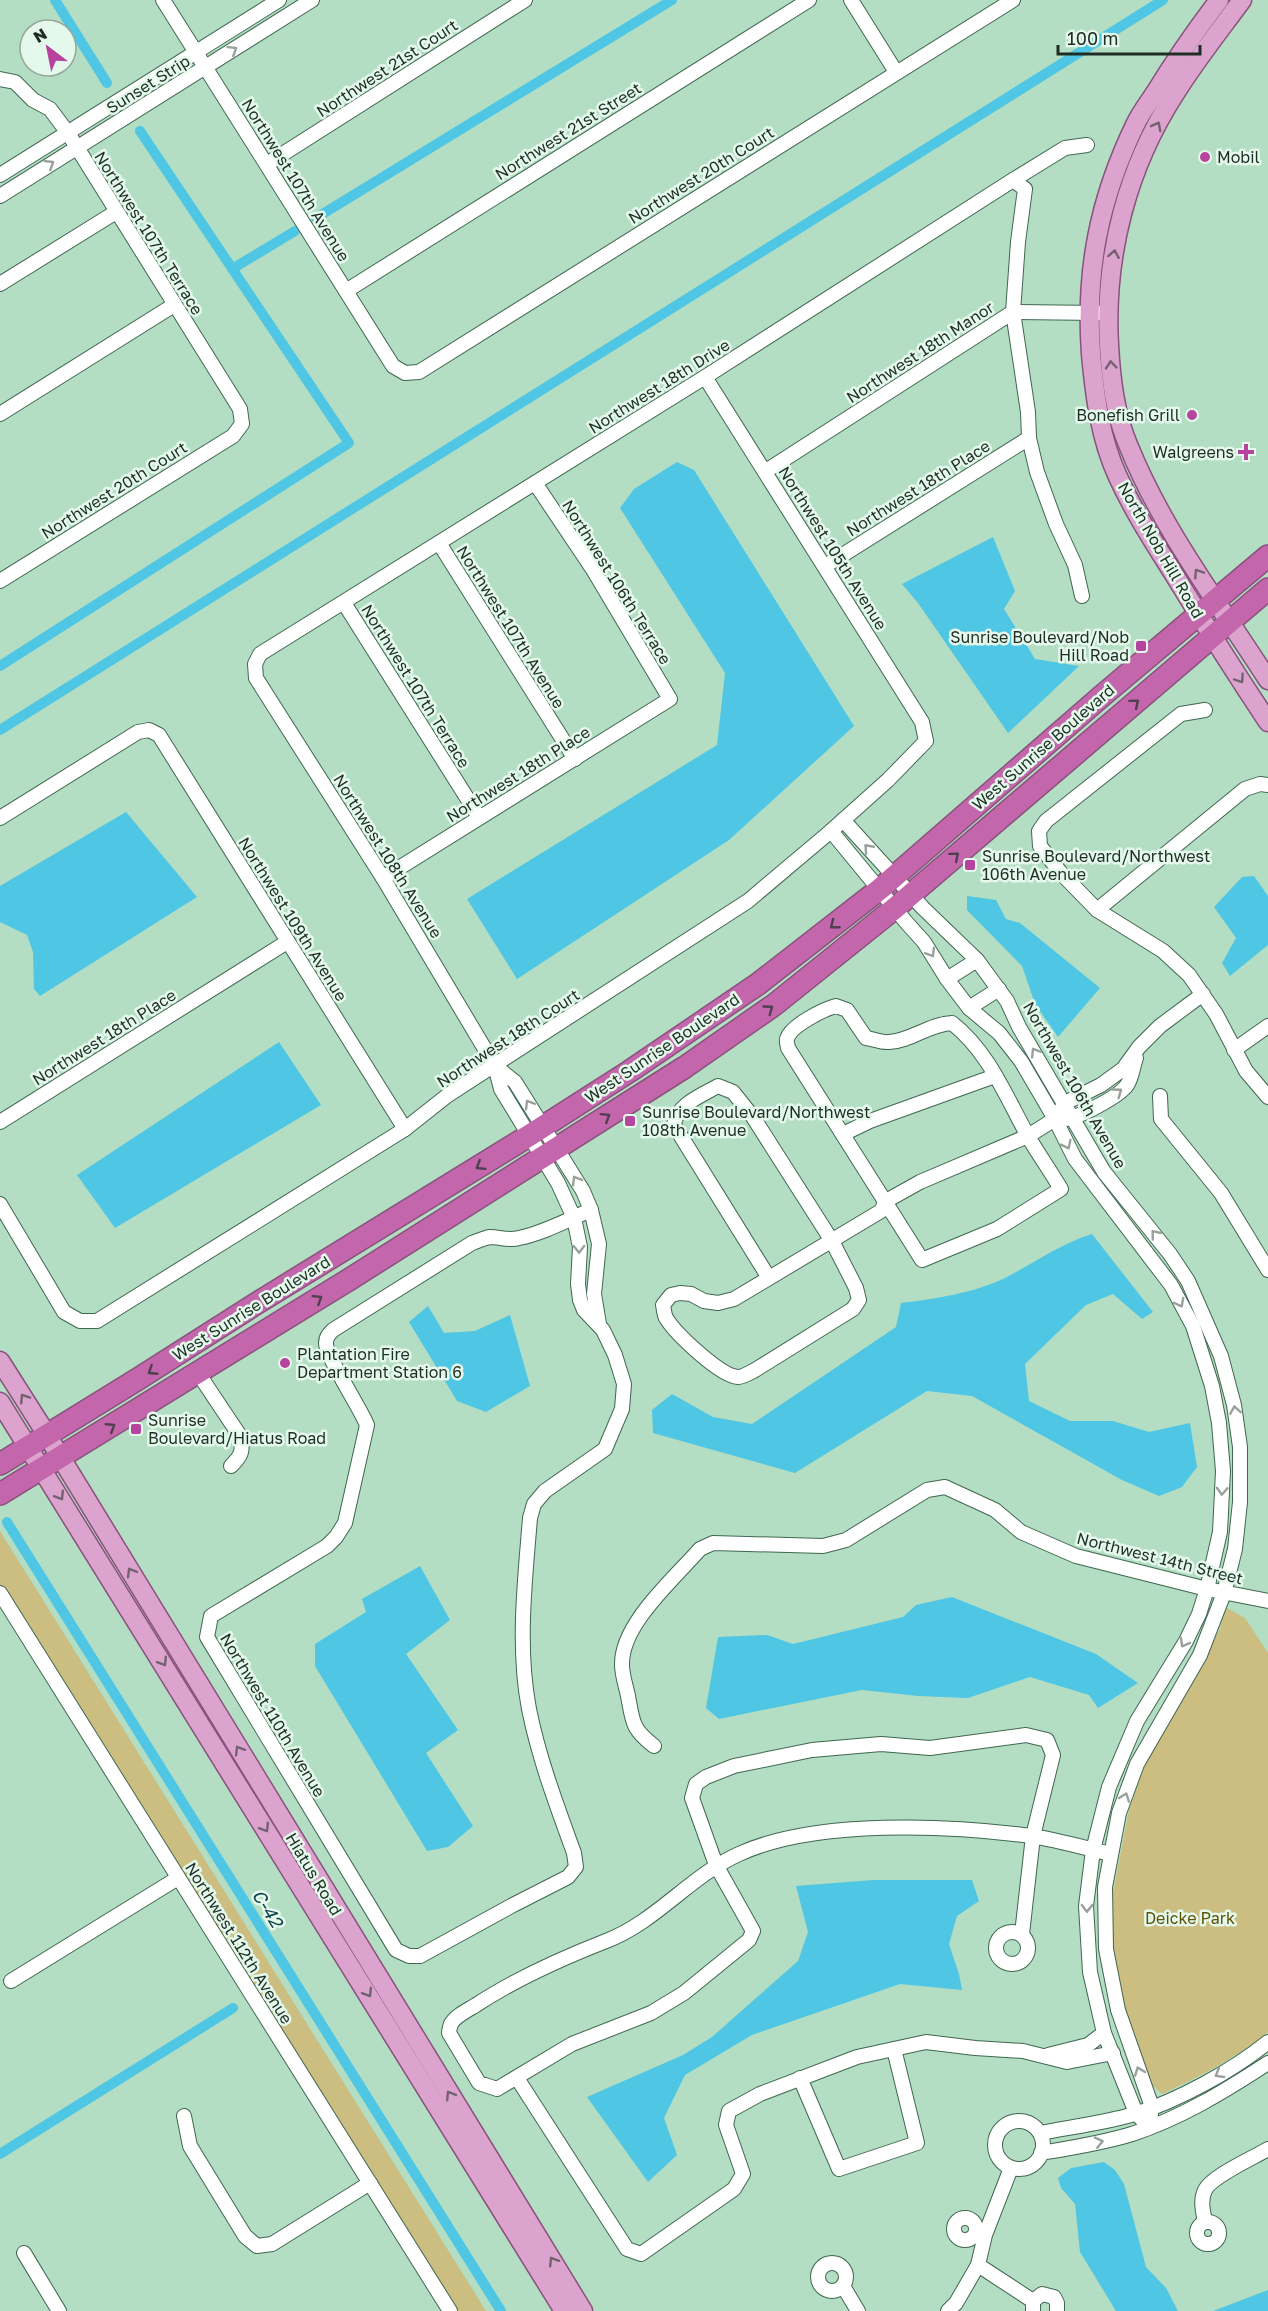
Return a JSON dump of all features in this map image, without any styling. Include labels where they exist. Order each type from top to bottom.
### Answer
[{"type":"highway","name":"West Sunrise Boulevard","points":[[0,1464],[536,1131],[630,1071],[758,984],[887,883],[1215,599],[1268,556]]},
{"type":"highway","name":"West Sunrise Boulevard","points":[[0,1494],[549,1153],[685,1067],[774,1005],[902,901],[1268,589]]},
{"type":"main road","name":"North Nob Hill Road","points":[[1219,0],[1190,39],[1136,122],[1106,198],[1093,255],[1088,313],[1099,422],[1110,455],[1138,518],[1268,722]]},
{"type":"main road","name":"North Nob Hill Road","points":[[1242,0],[1175,93],[1132,179],[1112,258],[1107,313],[1114,395],[1118,417],[1128,446],[1178,543],[1268,680]]},
{"type":"main road","name":"Hiatus Road","points":[[0,1361],[583,2311]]},
{"type":"main road","name":"Hiatus Road","points":[[0,1402],[564,2311]]},
{"type":"street","name":"Northwest 107th Avenue","points":[[163,0],[393,366],[405,373]]},
{"type":"street","name":"Sunset Strip","points":[[0,176],[279,0]]},
{"type":"street","name":"Sunset Strip","points":[[0,196],[312,0]]},
{"type":"street","name":"Northwest 21st Court","points":[[267,164],[525,0]]},
{"type":"street","name":"Northwest 21st Street","points":[[346,291],[809,0]]},
{"type":"street","points":[[850,0],[896,72]]},
{"type":"street","name":"Northwest 20th Court","points":[[405,373],[419,372],[1013,0]]},
{"type":"street","name":"Northwest 107th Terrace","points":[[3,79],[15,82],[33,100],[50,109],[68,133],[240,409],[242,424]]},
{"type":"street","name":"Northwest 18th Drive","points":[[255,664],[260,654],[705,377],[1013,180],[1065,148],[1087,145]]},
{"type":"street","points":[[1013,180],[1025,189],[1018,242],[1013,312],[1028,412],[1029,438],[1037,472],[1056,524],[1075,565],[1082,596]]},
{"type":"street","points":[[0,284],[116,212]]},
{"type":"street","points":[[0,414],[174,305]]},
{"type":"street","name":"Northwest 18th Manor","points":[[766,471],[1013,312],[1107,313]]},
{"type":"street","name":"Northwest 105th Avenue","points":[[705,377],[922,722],[926,741]]},
{"type":"street","name":"Northwest 20th Court","points":[[0,581],[233,436],[242,424]]},
{"type":"street","name":"Northwest 18th Place","points":[[825,566],[1029,438]]},
{"type":"street","name":"Northwest 106th Terrace","points":[[535,483],[592,568],[670,699]]},
{"type":"street","name":"Northwest 107th Avenue","points":[[438,543],[575,759]]},
{"type":"street","name":"Northwest 107th Terrace","points":[[344,603],[479,817]]},
{"type":"street","name":"Northwest 108th Avenue","points":[[255,664],[256,678],[383,878],[495,1066],[501,1089],[536,1131],[549,1153],[583,1191],[591,1210],[599,1244],[594,1294],[599,1324],[615,1355],[624,1384],[622,1409],[604,1449],[596,1457],[545,1491],[534,1504],[530,1518],[522,1609],[524,1665],[529,1708],[538,1749],[574,1853],[576,1867],[568,1877],[483,1920],[420,1956],[409,1956]]},
{"type":"street","name":"Northwest 18th Place","points":[[383,878],[670,699]]},
{"type":"street","points":[[1205,710],[1182,714],[1046,821],[1039,831],[1040,846],[1060,872],[1097,910],[1163,951],[1189,975],[1216,1014],[1246,1071],[1268,1097]]},
{"type":"street","name":"Northwest 109th Avenue","points":[[0,818],[138,732],[150,730],[159,735],[405,1129]]},
{"type":"street","name":"Northwest 18th Court","points":[[0,1204],[64,1311],[80,1321],[97,1321],[405,1129],[448,1095],[748,901],[888,780],[926,741]]},
{"type":"street","points":[[1097,910],[1245,789],[1264,784]]},
{"type":"street","name":"Northwest 106th Avenue","points":[[843,820],[902,901],[947,979],[969,1008],[1005,1040],[1021,1061],[1075,1159],[1170,1285],[1193,1326],[1212,1386],[1218,1414],[1223,1471],[1220,1532],[1207,1589],[1199,1614],[1186,1641],[1137,1721],[1109,1787],[1093,1850],[1086,1906],[1089,1961],[1104,2033],[1136,2113],[1149,2127]]},
{"type":"street","name":"Northwest 106th Avenue","points":[[831,831],[887,883],[902,901],[977,960],[999,989],[1104,1172],[1170,1254],[1188,1281],[1221,1356],[1234,1405],[1240,1447],[1240,1502],[1235,1549],[1224,1593],[1200,1655],[1137,1764],[1119,1813],[1104,1904],[1106,1949],[1118,2010],[1152,2107],[1149,2127]]},
{"type":"street","name":"Northwest 18th Place","points":[[0,1122],[287,942]]},
{"type":"street","points":[[947,979],[977,960]]},
{"type":"street","points":[[969,1008],[999,989]]},
{"type":"street","points":[[769,1278],[674,1125],[676,1115],[681,1108],[718,1086],[733,1092],[753,1117],[832,1241],[856,1288],[859,1300],[853,1310],[748,1374],[738,1377],[729,1374],[702,1356],[664,1316],[663,1305],[671,1295],[692,1294],[704,1301],[718,1303],[734,1299],[832,1241],[880,1211],[886,1201],[920,1182],[1028,1136],[1055,1119],[1065,1103],[1101,1085],[1123,1069],[1139,1047],[1160,1026],[1203,994]]},
{"type":"street","points":[[836,1006],[847,1010],[866,1038],[887,1042],[900,1041],[938,1024],[952,1023],[983,1054],[995,1076],[1061,1189],[997,1229],[922,1260],[788,1048],[786,1040],[790,1031],[824,1009],[836,1006]]},
{"type":"street","points":[[1234,1050],[1268,1026]]},
{"type":"street","points":[[1055,1119],[1074,1118],[1119,1093],[1127,1085],[1139,1047]]},
{"type":"street","points":[[843,1134],[870,1121],[995,1076]]},
{"type":"street","points":[[1160,1096],[1161,1119],[1221,1192],[1267,1266]]},
{"type":"street","name":"Northwest 108th Avenue","points":[[549,1153],[558,1183],[574,1218],[580,1247],[578,1284],[580,1300],[584,1310],[599,1324]]},
{"type":"street","points":[[574,1218],[591,1210]]},
{"type":"street","name":"Northwest 110th Avenue","points":[[409,1956],[396,1950],[207,1637],[211,1616],[327,1546],[345,1523],[367,1425],[325,1344],[333,1330],[472,1243],[489,1237],[515,1239],[537,1234],[574,1218]]},
{"type":"street","points":[[198,1373],[240,1436],[243,1446],[241,1455],[231,1466]]},
{"type":"street","name":"Northwest 14th Street","points":[[654,1746],[637,1733],[630,1711],[622,1665],[625,1643],[637,1620],[700,1549],[713,1542],[823,1546],[846,1540],[927,1490],[945,1487],[994,1510],[1021,1532],[1076,1556],[1224,1593],[1268,1601]]},
{"type":"street","name":"Northwest 112th Avenue","points":[[0,1593],[450,2311]]},
{"type":"street","points":[[1022,1934],[1033,1836],[1053,1755],[1047,1740],[1026,1735],[930,1748],[881,1744],[812,1750],[734,1766],[706,1777],[696,1784],[692,1798],[716,1865],[753,1931],[749,1940],[684,1993],[651,2013],[572,2044],[497,2089],[479,2083],[449,2033],[451,2023],[506,1986],[560,1959],[618,1936],[716,1865],[772,1841],[858,1829],[956,1829],[1033,1836],[1111,1854]]},
{"type":"street","points":[[11,1981],[178,1878]]},
{"type":"street","points":[[1046,2055],[1088,2045],[1104,2033]]},
{"type":"street","points":[[517,2078],[627,2249],[640,2254],[734,2188],[743,2174],[726,2126],[729,2111],[760,2094],[857,2057],[926,2042],[1023,2051],[1067,2062],[1113,2053]]},
{"type":"street","points":[[1040,2133],[1136,2113],[1152,2107],[1217,2076],[1268,2042]]},
{"type":"street","points":[[800,2078],[839,2169],[917,2143],[894,2049]]},
{"type":"street","points":[[1041,2153],[1133,2134],[1223,2092],[1268,2064]]},
{"type":"street","points":[[184,2116],[190,2146],[245,2236],[256,2246],[272,2244],[370,2183]]},
{"type":"street","points":[[1025,2122],[1034,2126],[1040,2133],[1041,2153],[1032,2165],[1026,2168],[1011,2168],[998,2157],[995,2149],[996,2139],[1007,2125],[1025,2122]]},
{"type":"street","points":[[1205,2222],[1202,2205],[1206,2188],[1216,2179],[1268,2149]]},
{"type":"street","points":[[948,2311],[956,2303],[978,2265],[980,2234],[1011,2168]]},
{"type":"street","points":[[24,2253],[59,2311]]},
{"type":"street","points":[[978,2265],[1033,2306],[1037,2296],[1049,2294],[1057,2303],[1057,2311]]},
{"type":"street","points":[[843,2286],[858,2311]]},
{"type":"green space","points":[[0,1531],[486,2311],[453,2311],[0,1586]]},
{"type":"green space","name":"Deicke Park","points":[[1225,1607],[1245,1618],[1268,1653],[1268,2032],[1217,2066],[1162,2094],[1152,2085],[1144,2069],[1112,1966],[1111,1902],[1129,1810],[1152,1744],[1220,1629]]},
{"type":"water","points":[[677,462],[694,470],[854,726],[729,840],[517,979],[467,899],[717,745],[725,673],[620,508],[634,489]]},
{"type":"water","points":[[993,537],[1015,591],[1004,609],[1035,659],[1079,666],[1008,733],[918,603],[902,584]]},
{"type":"water","points":[[126,812],[197,897],[40,996],[34,989],[33,952],[27,935],[0,922],[0,886]]},
{"type":"water","points":[[1254,876],[1268,896],[1268,945],[1230,976],[1222,963],[1236,938],[1214,907],[1242,877]]},
{"type":"water","points":[[967,896],[996,900],[1006,919],[1020,923],[1100,988],[1058,1037],[1035,1004],[1022,966],[967,910]]},
{"type":"water","points":[[279,1042],[321,1105],[115,1228],[77,1175]]},
{"type":"water","points":[[1092,1234],[1153,1312],[1142,1319],[1113,1294],[1086,1305],[1025,1364],[1029,1401],[1070,1421],[1113,1421],[1149,1432],[1190,1423],[1197,1467],[1182,1487],[1159,1496],[1122,1480],[972,1396],[927,1391],[795,1473],[653,1433],[652,1410],[672,1394],[713,1417],[752,1424],[896,1327],[901,1303],[954,1295],[980,1288],[1005,1278],[1058,1248]]},
{"type":"water","points":[[428,1306],[444,1333],[475,1331],[510,1315],[530,1386],[486,1412],[457,1401],[409,1322]]},
{"type":"water","points":[[420,1566],[450,1620],[406,1654],[458,1730],[426,1753],[473,1826],[448,1847],[427,1851],[315,1666],[315,1644],[366,1612],[362,1599]]},
{"type":"water","points":[[952,1597],[1096,1654],[1138,1683],[1098,1708],[1089,1695],[1030,1677],[968,1698],[862,1690],[719,1719],[706,1708],[718,1637],[767,1635],[793,1644],[903,1617],[916,1605]]},
{"type":"water","points":[[873,1880],[972,1880],[979,1901],[957,1916],[949,1944],[962,1990],[900,1984],[752,2035],[685,2075],[664,2118],[677,2155],[648,2182],[587,2097],[683,2055],[712,2037],[798,1961],[808,1932],[796,1886]]},
{"type":"water","points":[[1104,2162],[1115,2170],[1124,2184],[1146,2267],[1166,2288],[1178,2311],[1116,2311],[1080,2252],[1075,2204],[1061,2188],[1058,2178],[1071,2168]]},
{"type":"water","points":[[1268,2290],[1268,2311],[1213,2311]]},
{"type":"waterway","points":[[55,0],[107,83]]},
{"type":"waterway","points":[[316,218],[672,0]]},
{"type":"waterway","points":[[0,730],[1163,0]]},
{"type":"waterway","points":[[0,666],[349,443],[140,131]]},
{"type":"waterway","points":[[232,269],[295,231]]},
{"type":"waterway","name":"C-42","points":[[7,1522],[501,2311]]},
{"type":"waterway","points":[[0,2154],[233,2008]]},
{"type":"place","name":"Mobil","points":[[1205,157]]},
{"type":"place","name":"Bonefish Grill","points":[[1192,415]]},
{"type":"place","name":"Walgreens","points":[[1246,452]]},
{"type":"place","name":"Sunrise Boulevard/Nob Hill Road","points":[[1141,646]]},
{"type":"place","name":"Sunrise Boulevard/Northwest 106th Avenue","points":[[970,865]]},
{"type":"place","name":"Sunrise Boulevard/Northwest 108th Avenue","points":[[630,1121]]},
{"type":"place","name":"Plantation Fire Department Station 6","points":[[285,1363]]},
{"type":"place","name":"Sunrise Boulevard/Hiatus Road","points":[[136,1429]]}]
